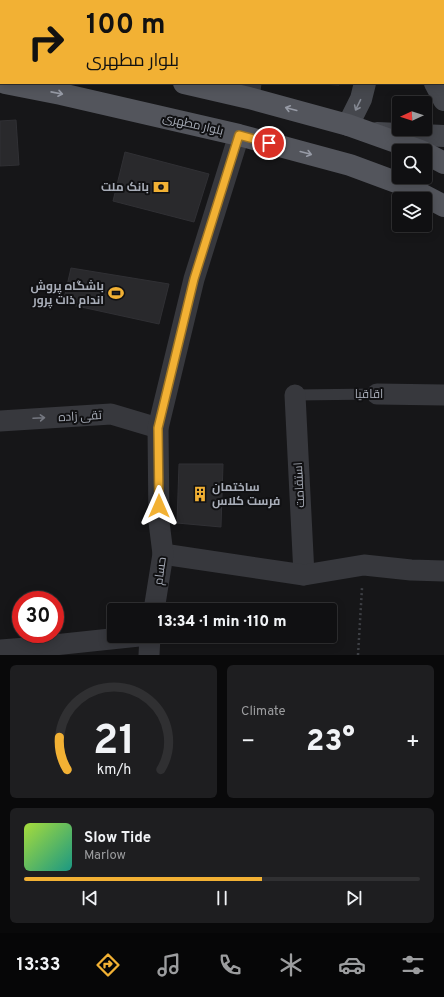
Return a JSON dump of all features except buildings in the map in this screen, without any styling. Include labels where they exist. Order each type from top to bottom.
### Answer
[{"type":"main road","name":"بلوار مطهری","points":[[10,84],[61,94],[239,135],[350,165],[404,185],[444,206]]},
{"type":"main road","points":[[193,84],[250,90],[402,144]]},
{"type":"main road","points":[[432,157],[444,163]]},
{"type":"street","points":[[348,125],[361,99],[365,84]]},
{"type":"street","points":[[436,84],[444,100]]},
{"type":"street","points":[[369,132],[444,136]]},
{"type":"street","name":"حسام","points":[[155,603],[163,554],[159,522],[158,428],[194,279],[239,135]]},
{"type":"street","name":"اقاقیا","points":[[377,394],[444,395]]},
{"type":"street","name":"استقامت","points":[[295,395],[304,575]]},
{"type":"street","name":"تقی زاده","points":[[0,421],[111,414],[158,428]]},
{"type":"street","points":[[163,554],[304,575],[364,565],[411,570],[444,571]]},
{"type":"street","points":[[0,650],[26,652],[107,641]]},
{"type":"street","points":[[149,655],[150,643]]},
{"type":"lane","name":"اقاقیا","points":[[295,395],[377,394]]},
{"type":"path","points":[[358,655],[364,565]]},
{"type":"place","name":"بانک ملت","points":[[161,187]]},
{"type":"place","name":"باشگاه پروش اندام ذات پرور","points":[[116,293]]},
{"type":"place","name":"ساختمان فرست کلاس","points":[[200,494]]},
{"type":"route","points":[[159,506],[158,428],[194,279],[239,135],[269,143]]}]
